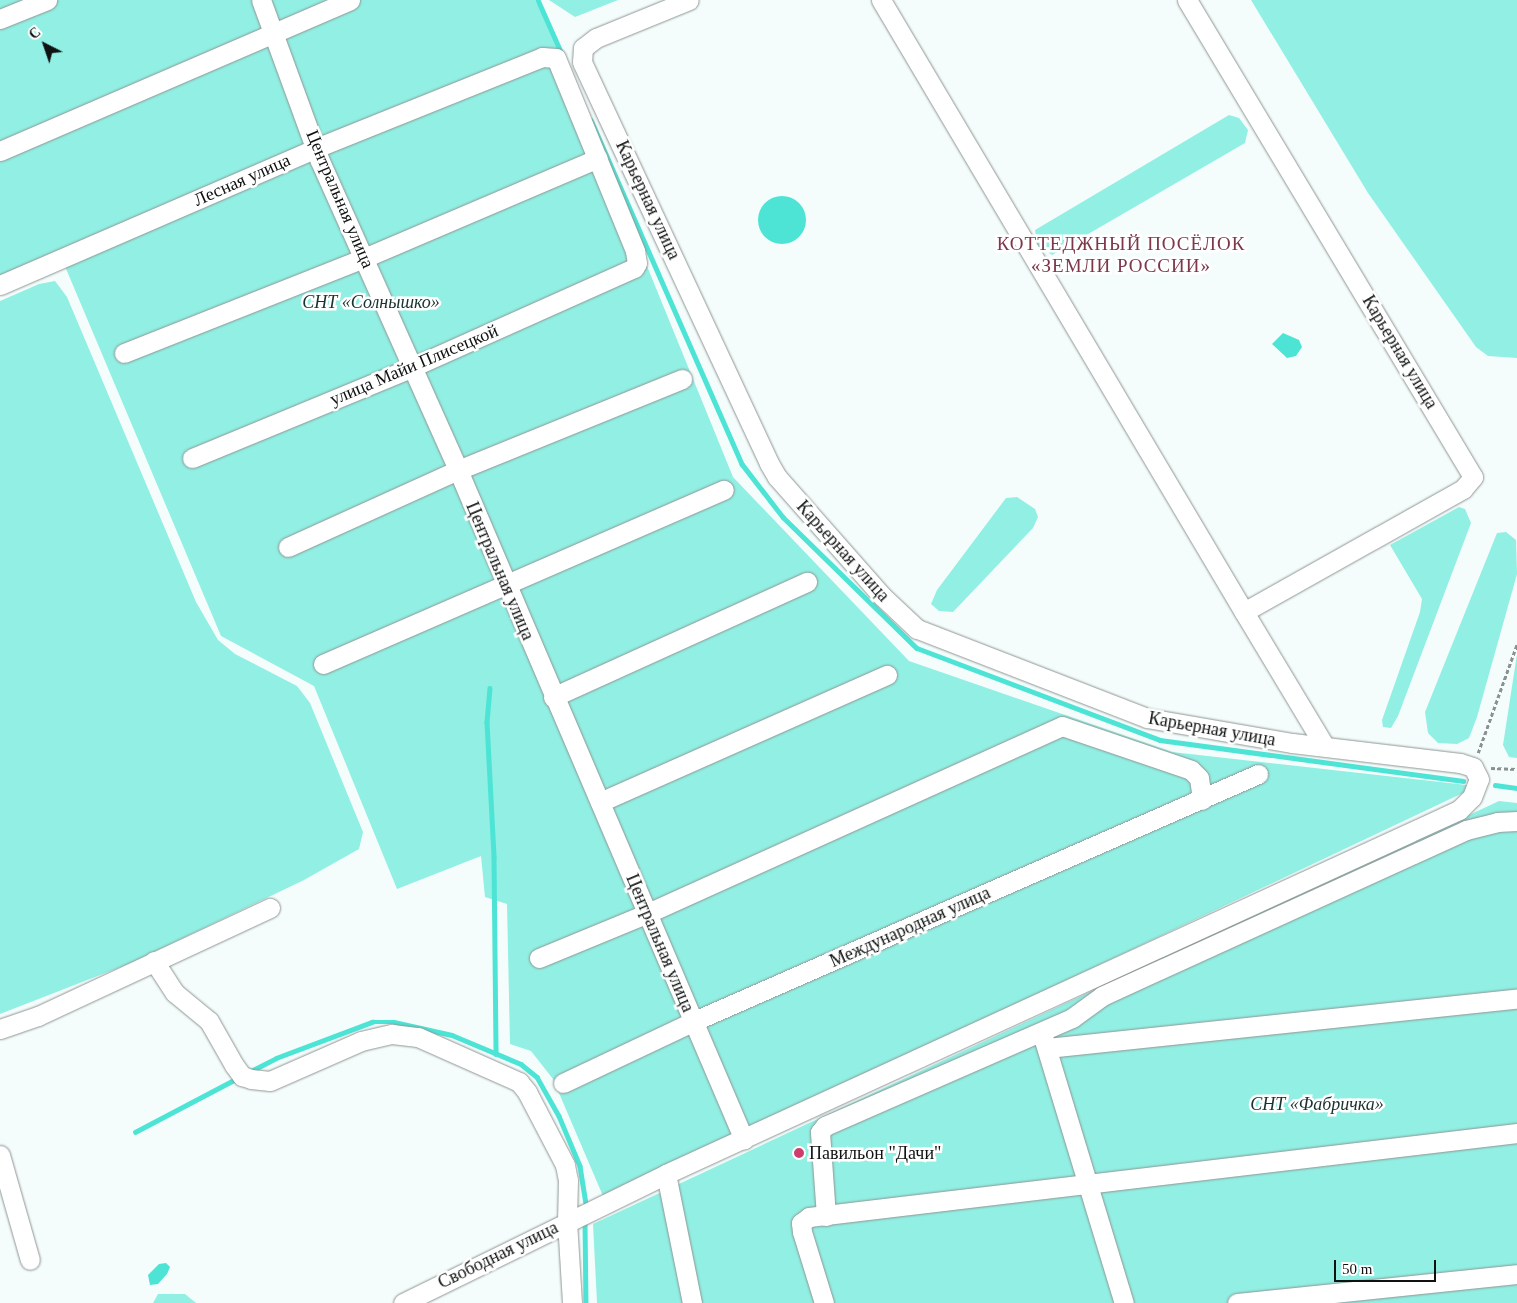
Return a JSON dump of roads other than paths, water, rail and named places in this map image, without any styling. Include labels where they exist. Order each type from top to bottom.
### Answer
[{"type":"street","points":[[0,20],[47,0]]},
{"type":"street","name":"Центральная улица","points":[[261,0],[275,33],[316,148],[458,470],[553,697],[648,912],[692,1022],[744,1140]]},
{"type":"street","points":[[0,151],[350,0]]},
{"type":"street","name":"Карьерная улица","points":[[689,0],[596,38],[584,48],[582,62],[777,477],[882,596],[917,629],[1146,718],[1473,767]]},
{"type":"street","points":[[880,0],[1324,745]]},
{"type":"street","name":"Карьерная улица","points":[[1187,0],[1473,478],[1463,489],[1244,612]]},
{"type":"street","name":"Лесная улица","points":[[0,285],[316,148],[542,57],[556,58],[598,158]]},
{"type":"street","points":[[124,353],[364,258],[598,158]]},
{"type":"street","name":"улица Майи Плисецкой","points":[[192,458],[413,366],[634,268],[637,263],[635,251],[598,158]]},
{"type":"street","points":[[288,546],[458,470],[682,379]]},
{"type":"street","points":[[323,664],[724,490]]},
{"type":"street","points":[[553,697],[807,582]]},
{"type":"street","points":[[600,802],[887,675]]},
{"type":"street","points":[[539,958],[648,912],[1062,726],[1191,770],[1199,778],[1202,800]]},
{"type":"street","name":"Свободная улица","points":[[403,1303],[666,1174],[1032,1008],[1459,810],[1472,797],[1479,779],[1473,767]]},
{"type":"street","name":"Международная улица","points":[[563,1083],[692,1022],[1258,774]]},
{"type":"street","points":[[826,1216],[820,1132],[825,1126],[1040,1029],[1072,1018],[1102,996],[1466,830],[1497,822],[1517,821]]},
{"type":"street","points":[[0,1029],[38,1016],[154,960],[270,908]]},
{"type":"street","points":[[154,960],[174,993],[209,1021],[234,1066],[242,1076],[251,1080],[270,1081],[361,1042],[392,1034],[418,1036],[519,1082],[527,1092],[565,1165],[568,1180],[567,1221],[572,1303]]},
{"type":"street","points":[[1048,1048],[1517,999]]},
{"type":"street","points":[[1032,1008],[1048,1048],[1124,1303]]},
{"type":"street","points":[[824,1303],[802,1224],[809,1217],[1087,1182],[1517,1133]]},
{"type":"street","points":[[0,1155],[30,1260]]},
{"type":"street","points":[[666,1174],[692,1303]]},
{"type":"street","points":[[1237,1303],[1517,1274]]},
{"type":"waterway","points":[[538,0],[562,54]]},
{"type":"waterway","points":[[591,120],[742,464],[783,517],[917,648],[1160,740],[1463,781]]},
{"type":"waterway","points":[[490,688],[487,722],[494,857],[496,1054]]},
{"type":"waterway","points":[[1495,785],[1517,788]]},
{"type":"waterway","points":[[249,1072],[276,1058],[372,1022],[394,1022],[452,1035],[521,1064],[537,1077],[559,1116],[580,1166],[586,1202]]},
{"type":"waterway","points":[[135,1132],[238,1078]]},
{"type":"waterway","points":[[585,1223],[586,1303]]},
{"type":"place","name":"Павильон \"Дачи\"","points":[[799,1153]]},
{"type":"district","name":"КОТТЕДЖНЫЙ ПОСЁЛОК «ЗЕМЛИ РОССИИ»","points":[[1121,255]]},
{"type":"park label","name":"СНТ «Солнышко»","points":[[371,302]]},
{"type":"park label","name":"СНТ «Фабричка»","points":[[1317,1104]]}]
